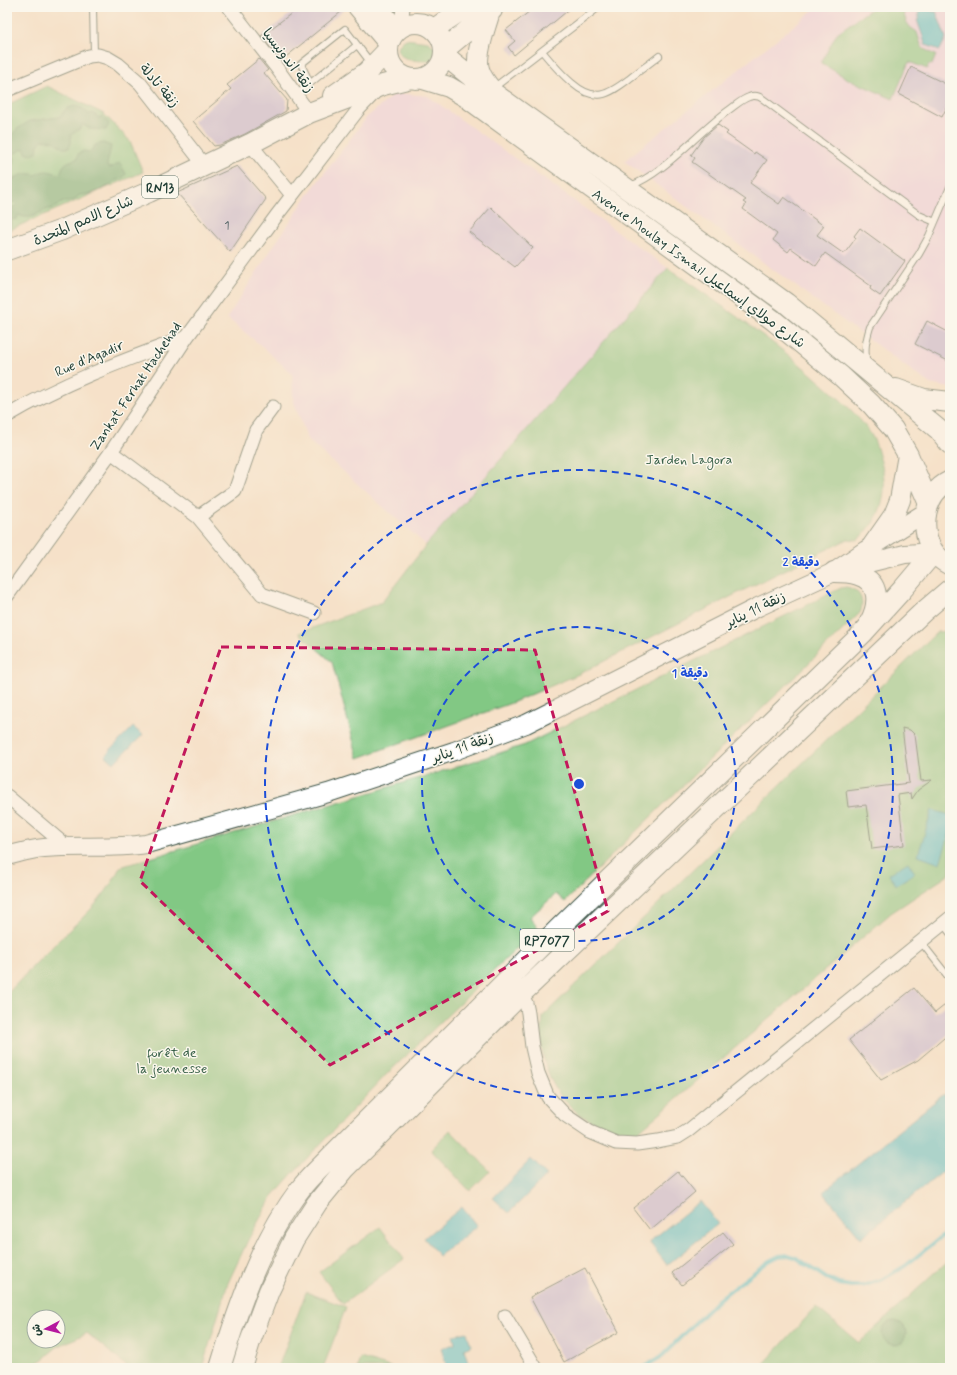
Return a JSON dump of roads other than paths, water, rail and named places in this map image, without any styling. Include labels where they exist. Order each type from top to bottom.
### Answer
[{"type":"main road","points":[[357,7],[393,38]]},
{"type":"main road","points":[[379,7],[393,38]]},
{"type":"main road","points":[[434,29],[466,7]]},
{"type":"main road","points":[[489,12],[480,47],[478,63],[480,72],[491,90]]},
{"type":"main road","name":"RN13","points":[[309,113],[383,84],[431,76],[438,70],[442,63],[444,52],[489,12]]},
{"type":"main road","points":[[415,79],[400,75],[394,69],[388,57],[393,38],[407,24],[421,23],[434,29],[439,35],[444,52]]},
{"type":"main road","name":"RN13","points":[[309,113],[373,66],[393,38]]},
{"type":"main road","name":"Avenue Moulay Ismail شارع مولاي إسماعيل","points":[[444,52],[474,79],[786,303],[878,381],[939,430],[950,444]]},
{"type":"main road","name":"Avenue Moulay Ismail شارع مولاي إسماعيل","points":[[415,79],[449,87],[466,97],[773,320],[841,376],[893,429],[908,455],[927,508]]},
{"type":"main road","name":"شارع الامم المتحدة","points":[[7,250],[62,230],[205,166],[309,113]]},
{"type":"main road","points":[[878,381],[924,399],[950,402]]},
{"type":"main road","points":[[873,545],[894,515],[900,500],[908,455]]},
{"type":"main road","points":[[950,481],[936,491],[927,508],[925,525],[927,537],[934,552],[943,561],[950,565]]},
{"type":"main road","points":[[834,572],[927,508]]},
{"type":"main road","points":[[834,572],[905,554],[934,552]]},
{"type":"main road","name":"RP7077","points":[[220,1368],[233,1326],[257,1267],[276,1225],[301,1188],[507,980],[863,633],[934,552]]},
{"type":"main road","points":[[834,572],[860,575],[868,580],[874,588],[877,596],[877,605],[871,621],[863,633]]},
{"type":"main road","name":"زنقة 11 يناير","points":[[7,856],[42,848],[66,846],[129,847],[146,844],[328,793],[454,751],[526,724],[758,607],[834,572]]},
{"type":"main road","name":"RP7077","points":[[242,1368],[269,1291],[294,1239],[317,1203],[345,1169],[520,995],[917,618],[947,594]]},
{"type":"street","name":"زنقة اندونيسيا","points":[[229,7],[276,67],[309,113]]},
{"type":"street","points":[[393,38],[403,7]]},
{"type":"street","points":[[7,90],[89,56],[94,56]]},
{"type":"street","name":"زنقة تادلة","points":[[94,56],[108,58],[140,83],[205,166]]},
{"type":"street","name":"Zankat Ferhat Hachehad","points":[[7,596],[111,452],[187,337],[292,195],[358,110],[383,84]]},
{"type":"street","points":[[250,144],[292,195]]},
{"type":"street","name":"Rue d'Agadir","points":[[7,416],[29,403],[82,377],[187,337]]},
{"type":"street","points":[[198,517],[235,491],[256,430],[273,407]]},
{"type":"street","points":[[111,452],[198,517],[262,594],[314,613]]},
{"type":"street","points":[[7,796],[66,846]]},
{"type":"street","points":[[507,980],[526,1003],[532,1047],[538,1073],[548,1097],[565,1115],[590,1132],[616,1142],[637,1144],[678,1137],[689,1130],[921,942],[948,925]]},
{"type":"street","points":[[505,1316],[536,1368]]},
{"type":"lane","points":[[93,7],[94,56]]},
{"type":"lane","points":[[491,90],[599,7]]},
{"type":"lane","points":[[310,83],[301,64],[345,29],[373,66]]},
{"type":"lane","points":[[296,95],[357,46]]},
{"type":"lane","points":[[542,51],[571,83],[592,95],[612,91],[659,56]]},
{"type":"lane","points":[[626,187],[640,182],[665,164],[715,120],[747,98],[755,96],[763,99],[919,215],[935,222]]},
{"type":"lane","points":[[878,381],[869,370],[865,352],[865,341],[870,327],[919,254],[950,187]]},
{"type":"lane","points":[[921,942],[950,979]]},
{"type":"water","points":[[923,7],[929,7],[933,12],[936,11],[946,38],[940,50],[926,45],[917,20],[919,19],[919,11]]},
{"type":"water","points":[[133,727],[143,735],[114,763],[105,755]]},
{"type":"water","points":[[932,810],[950,815],[950,832],[940,863],[918,855]]},
{"type":"water","points":[[908,862],[915,873],[896,885],[889,874]]},
{"type":"water","points":[[944,1094],[950,1101],[950,1166],[861,1238],[823,1192]]},
{"type":"water","points":[[531,1159],[547,1175],[509,1213],[493,1198]]},
{"type":"water","points":[[700,1201],[718,1224],[667,1265],[649,1242]]},
{"type":"water","points":[[462,1207],[477,1226],[439,1256],[424,1238]]},
{"type":"water","points":[[467,1332],[471,1346],[464,1349],[470,1368],[447,1368],[441,1348],[455,1344],[453,1335]]},
{"type":"waterway","points":[[642,1368],[661,1357],[719,1299],[769,1261],[779,1256],[789,1255],[797,1258],[826,1278],[839,1284],[862,1286],[881,1280],[905,1266],[950,1230]]},
{"type":"park label","name":"Jarden Lagora","points":[[689,459]]},
{"type":"park label","name":"forêt de la jeunesse","points":[[172,1060]]}]
